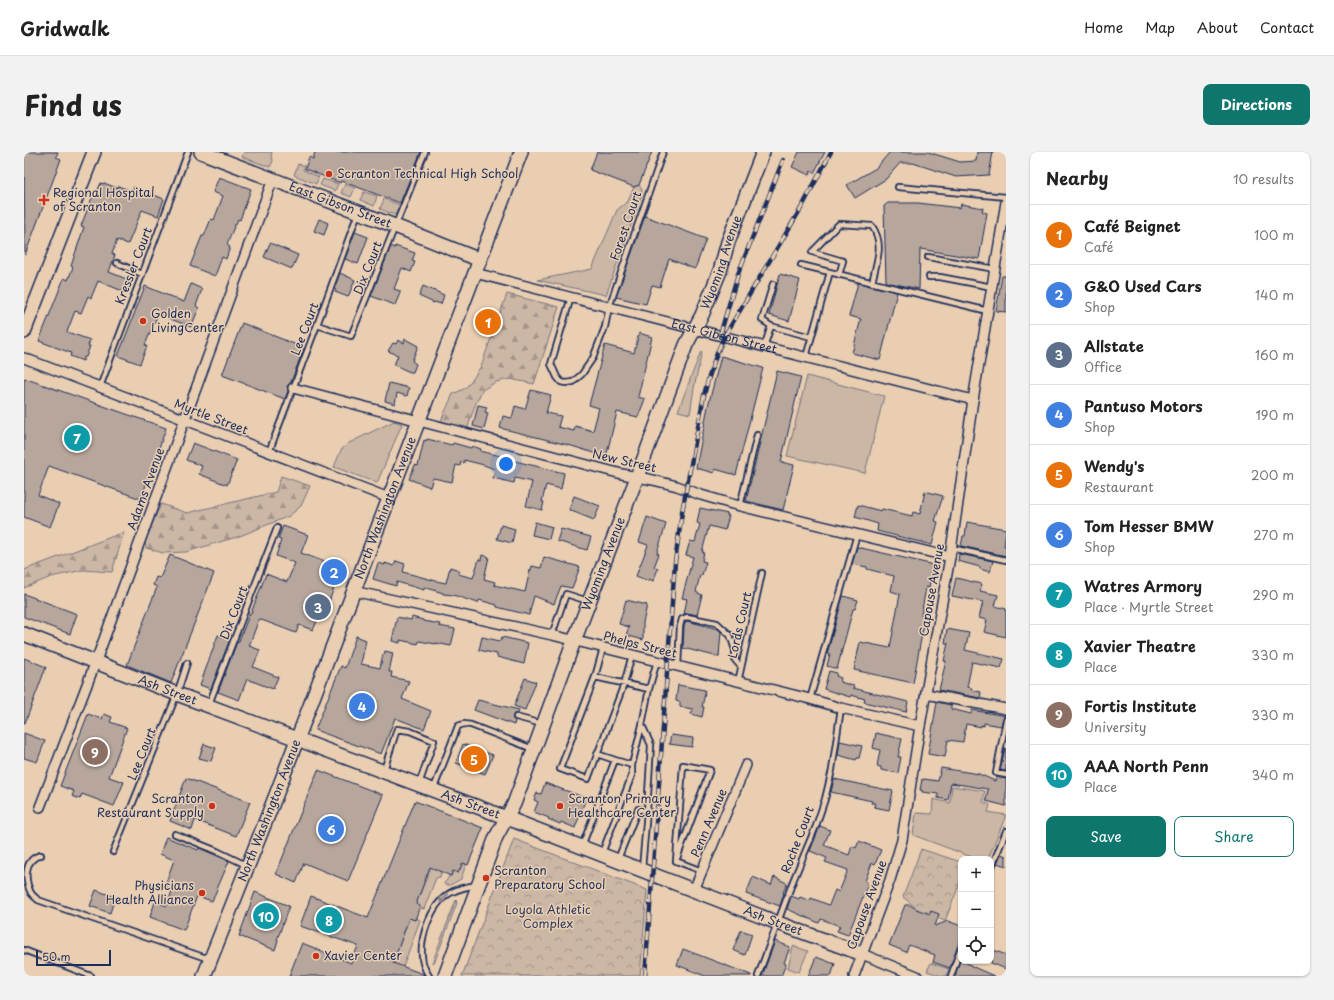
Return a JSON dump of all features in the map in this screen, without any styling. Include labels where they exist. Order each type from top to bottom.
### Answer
[{"type":"street","points":[[24,332],[94,152]]},
{"type":"street","name":"East Gibson Street","points":[[201,152],[396,226],[480,260]]},
{"type":"street","name":"North Washington Avenue","points":[[204,976],[248,866],[521,152]]},
{"type":"street","name":"Wyoming Avenue","points":[[445,976],[496,837],[514,804],[686,345],[702,315],[720,271],[728,242],[763,152]]},
{"type":"street","name":"Adams Avenue","points":[[40,807],[96,661],[273,179]]},
{"type":"street","name":"Capouse Avenue","points":[[854,976],[890,880],[902,840],[920,726],[950,558],[973,400],[1006,202]]},
{"type":"street","name":"East Gibson Street","points":[[475,273],[973,400]]},
{"type":"street","name":"Myrtle Street","points":[[24,358],[389,498]]},
{"type":"street","name":"New Street","points":[[293,388],[622,474],[676,486],[740,506],[950,558]]},
{"type":"street","name":"Phelps Street","points":[[353,591],[552,635],[841,708],[920,726]]},
{"type":"street","name":"Ash Street","points":[[24,634],[177,694],[507,818],[917,976]]},
{"type":"street","points":[[926,694],[1006,709]]},
{"type":"street","name":"Penn Avenue","points":[[694,890],[746,765]]},
{"type":"lane","name":"Kressler Court","points":[[100,386],[188,152]]},
{"type":"lane","name":"Dix Court","points":[[317,325],[351,336],[425,152]]},
{"type":"lane","name":"Forest Court","points":[[571,297],[552,364],[557,377],[561,382],[566,383],[573,382],[582,374],[593,358],[605,327],[609,307],[663,152]]},
{"type":"lane","points":[[898,187],[1006,198]]},
{"type":"lane","name":"Lee Court","points":[[268,452],[317,325],[358,212]]},
{"type":"lane","points":[[840,274],[843,261],[812,252],[839,224],[872,226],[877,234],[880,246],[872,283]]},
{"type":"lane","points":[[928,257],[995,269]]},
{"type":"lane","points":[[117,263],[142,274]]},
{"type":"lane","points":[[801,265],[988,311]]},
{"type":"lane","points":[[806,358],[830,272]]},
{"type":"lane","points":[[930,277],[940,277],[992,287]]},
{"type":"lane","points":[[773,284],[762,320],[771,326],[811,337]]},
{"type":"lane","points":[[764,347],[771,326]]},
{"type":"lane","points":[[740,506],[757,435]]},
{"type":"lane","name":"Dix Court","points":[[209,706],[277,528]]},
{"type":"lane","points":[[810,699],[857,534]]},
{"type":"lane","points":[[951,548],[1006,560]]},
{"type":"lane","name":"Lords Court","points":[[738,682],[762,573]]},
{"type":"lane","points":[[552,635],[566,594],[589,601]]},
{"type":"lane","points":[[678,667],[680,626],[682,619],[687,617],[717,623],[730,635],[735,650],[735,660],[741,667]]},
{"type":"lane","points":[[603,648],[595,677],[560,769],[588,779],[624,684],[632,655]]},
{"type":"lane","points":[[601,855],[632,775],[632,766],[657,661]]},
{"type":"lane","name":"Lee Court","points":[[113,852],[177,694],[187,663]]},
{"type":"lane","points":[[595,677],[649,690]]},
{"type":"lane","name":"Roche Court","points":[[758,976],[825,799],[832,770],[841,708]]},
{"type":"lane","points":[[516,717],[543,725]]},
{"type":"lane","points":[[1006,720],[996,773],[1006,775]]},
{"type":"lane","points":[[433,790],[458,726],[464,724],[471,725],[534,749]]},
{"type":"lane","points":[[642,725],[652,745],[642,870]]},
{"type":"lane","points":[[383,771],[397,729],[410,731],[434,741],[418,785]]},
{"type":"lane","points":[[597,754],[632,766]]},
{"type":"lane","points":[[582,847],[615,760]]},
{"type":"lane","points":[[683,765],[710,770],[697,805],[676,860],[683,765]]},
{"type":"lane","points":[[618,861],[638,808],[647,811]]},
{"type":"lane","points":[[994,861],[1006,831]]},
{"type":"lane","points":[[175,834],[217,851],[248,866]]},
{"type":"lane","points":[[41,855],[34,857],[26,868],[26,880],[31,893],[38,900],[211,960]]},
{"type":"lane","points":[[676,860],[702,871]]},
{"type":"lane","points":[[429,976],[423,964],[422,948],[428,922],[434,910],[441,900],[448,894],[479,883]]},
{"type":"lane","points":[[24,950],[91,976]]},
{"type":"lane","points":[[950,976],[958,955]]},
{"type":"green space","points":[[244,152],[272,152],[271,156],[273,161],[270,167],[242,157]]},
{"type":"green space","points":[[298,164],[305,166],[303,170],[319,177],[316,184],[294,175]]},
{"type":"green space","points":[[323,179],[338,184],[335,191],[320,185]]},
{"type":"green space","points":[[345,184],[355,188],[351,197],[341,193]]},
{"type":"green space","points":[[639,185],[642,190],[641,197],[606,295],[537,280],[592,269],[617,210],[628,201],[634,187]]},
{"type":"green space","points":[[364,192],[377,196],[374,206],[360,200]]},
{"type":"green space","points":[[384,199],[400,205],[395,215],[380,209]]},
{"type":"green space","points":[[507,294],[559,307],[534,384],[510,379],[496,382],[482,390],[467,430],[440,423],[453,394],[464,389],[471,382],[481,366]]},
{"type":"green space","points":[[701,351],[690,414],[678,411]]},
{"type":"green space","points":[[807,376],[884,396],[865,473],[787,456]]},
{"type":"green space","points":[[394,421],[402,424],[377,483],[334,467],[341,450],[349,443]]},
{"type":"green space","points":[[281,476],[310,486],[301,506],[289,516],[240,536],[186,552],[163,553],[146,548],[145,541],[161,504],[187,513],[276,492]]},
{"type":"green space","points":[[124,532],[112,572],[83,570],[51,577],[24,588],[24,570]]},
{"type":"green space","points":[[952,786],[985,791],[983,802],[990,805],[988,812],[1006,815],[989,856],[969,856],[913,835],[916,813],[932,814],[933,799],[950,803]]},
{"type":"green space","name":"Loyola Athletic Complex","points":[[514,839],[647,890],[640,976],[462,976]]},
{"type":"green space","points":[[921,849],[958,861],[958,888],[945,921],[921,912],[903,897]]},
{"type":"green space","points":[[463,862],[466,864],[461,879],[450,885],[445,885],[444,883],[449,876],[451,876],[453,871],[458,873]]},
{"type":"green space","points":[[432,863],[442,868],[440,877],[436,878],[424,909],[420,908],[420,906],[416,904]]},
{"type":"green space","points":[[456,900],[457,903],[435,961],[432,963]]},
{"type":"green space","points":[[409,918],[415,920],[416,918],[420,920],[403,967],[392,966]]},
{"type":"green space","points":[[793,946],[808,951],[799,972],[788,968]]},
{"type":"green space","points":[[931,963],[949,969],[946,976],[927,971]]},
{"type":"building","points":[[24,152],[58,152],[56,157],[61,159],[25,255]]},
{"type":"building","points":[[315,152],[421,152],[400,203],[341,181],[340,183],[305,169],[309,157],[313,159]]},
{"type":"building","points":[[597,152],[652,152],[639,185],[634,187],[590,170]]},
{"type":"building","points":[[799,152],[825,152],[814,173],[811,171],[809,175],[792,167]]},
{"type":"building","points":[[890,152],[928,152],[960,162],[976,161],[977,152],[993,152],[989,175],[956,177],[913,163],[900,163],[886,179],[855,198],[847,185],[876,168]]},
{"type":"building","points":[[219,177],[251,189],[240,220],[238,219],[235,224],[227,245],[230,247],[226,259],[222,257],[215,276],[190,266],[202,236],[204,236],[211,219],[214,220],[223,196],[213,192]]},
{"type":"building","points":[[101,183],[117,188],[118,186],[132,191],[134,187],[164,199],[158,216],[142,210],[128,244],[117,240],[112,254],[115,255],[109,272],[129,280],[125,292],[98,281],[91,298],[88,296],[81,313],[75,311],[67,332],[90,340],[88,346],[90,346],[83,361],[70,356],[71,353],[39,341],[64,278],[68,280],[84,227],[81,226],[93,195],[95,196]]},
{"type":"building","points":[[888,203],[918,203],[960,208],[961,204],[983,208],[982,211],[987,213],[979,259],[920,249],[919,289],[886,282],[884,206]]},
{"type":"building","points":[[645,216],[706,239],[695,269],[669,259],[660,287],[652,285],[646,304],[616,297]]},
{"type":"building","points":[[319,219],[328,223],[324,235],[314,231]]},
{"type":"building","points":[[355,232],[368,237],[358,264],[345,259]]},
{"type":"building","points":[[270,243],[298,255],[292,269],[264,257]]},
{"type":"building","points":[[391,246],[415,253],[412,261],[415,262],[411,272],[402,268],[394,289],[400,291],[395,305],[371,296]]},
{"type":"building","points":[[340,273],[355,280],[348,297],[335,292],[336,290],[334,289]]},
{"type":"building","points":[[780,274],[800,280],[789,321],[769,315]]},
{"type":"building","points":[[1002,276],[1006,276],[1006,312],[996,311]]},
{"type":"building","points":[[858,283],[897,292],[880,360],[852,353],[861,319],[849,316]]},
{"type":"building","name":"Golden LivingCenter","points":[[191,284],[202,289],[196,306],[199,308],[191,327],[158,314],[145,345],[147,346],[140,364],[118,356],[145,286],[184,302]]},
{"type":"building","points":[[423,286],[444,295],[441,304],[434,303],[419,296]]},
{"type":"building","points":[[483,312],[496,316],[491,332],[480,328],[482,321],[480,320]]},
{"type":"building","points":[[242,323],[304,348],[291,382],[287,386],[288,391],[285,399],[222,375]]},
{"type":"building","points":[[639,333],[652,337],[638,397],[645,399],[638,417],[617,412],[606,457],[572,446],[500,428],[503,416],[512,418],[515,406],[525,409],[531,390],[551,395],[546,413],[561,416],[558,427],[574,431],[575,426],[593,431],[599,408],[589,405],[605,345],[634,353]]},
{"type":"building","points":[[405,339],[418,346],[412,361],[416,364],[413,372],[394,365],[398,355],[388,351],[393,343],[396,344],[398,340],[404,343]]},
{"type":"building","points":[[721,356],[763,368],[736,475],[715,469],[714,473],[696,468],[708,406]]},
{"type":"building","points":[[777,371],[801,377],[781,462],[794,465],[783,510],[746,501]]},
{"type":"building","points":[[24,378],[166,428],[141,499],[49,466],[38,495],[59,504],[50,527],[24,517]]},
{"type":"building","points":[[389,383],[409,388],[407,396],[397,393],[395,404],[385,401]]},
{"type":"building","points":[[478,405],[487,407],[485,412],[488,413],[484,429],[473,426]]},
{"type":"building","points":[[427,439],[452,445],[453,443],[471,448],[472,446],[481,449],[480,451],[564,473],[561,489],[546,485],[542,502],[544,502],[542,510],[526,506],[532,482],[515,478],[514,483],[493,478],[495,471],[494,469],[464,460],[464,463],[461,462],[460,466],[456,465],[452,482],[433,478],[430,487],[409,479],[415,465],[418,466],[424,440],[426,441]]},
{"type":"building","points":[[193,443],[237,460],[227,485],[199,474],[202,466],[186,460]]},
{"type":"building","points":[[925,491],[943,496],[935,521],[938,522],[932,545],[877,531],[878,524],[855,517],[858,505],[881,511],[882,509],[912,516],[913,512],[920,514]]},
{"type":"building","points":[[574,496],[600,506],[594,520],[569,510]]},
{"type":"building","points":[[700,508],[728,514],[727,516],[729,516],[725,530],[709,526],[702,552],[704,552],[702,561],[706,562],[702,575],[700,575],[696,592],[702,595],[697,615],[688,613],[684,614],[687,599],[682,598],[693,557],[686,555],[690,541],[695,542],[700,524],[697,523]]},
{"type":"building","points":[[647,517],[666,524],[657,553],[659,554],[654,567],[658,569],[653,581],[649,579],[648,581],[636,576],[648,545],[639,542]]},
{"type":"building","points":[[535,522],[552,527],[549,539],[532,535]]},
{"type":"building","points":[[967,522],[1006,529],[1004,546],[1006,546],[1006,556],[961,546],[963,536],[965,536]]},
{"type":"building","points":[[501,525],[515,529],[512,543],[497,539]]},
{"type":"building","points":[[283,526],[308,535],[301,553],[344,569],[340,581],[337,580],[322,620],[318,619],[313,630],[299,625],[296,633],[259,619],[249,646],[260,650],[253,667],[278,677],[273,689],[247,679],[239,700],[218,692],[237,642],[238,643],[251,613],[266,574],[287,582],[295,563],[276,556],[281,540],[278,539]]},
{"type":"building","points":[[561,529],[591,537],[587,550],[557,541]]},
{"type":"building","points":[[857,547],[930,564],[932,568],[929,588],[926,587],[921,616],[925,617],[913,683],[854,670],[860,642],[890,648],[900,594],[891,591],[894,576],[867,569],[867,567],[852,564]]},
{"type":"building","points":[[959,554],[993,561],[990,572],[980,569],[980,567],[958,561]]},
{"type":"building","points":[[170,555],[214,573],[171,683],[127,665],[157,587],[153,585],[156,577],[160,578]]},
{"type":"building","points":[[482,555],[489,557],[484,579],[495,582],[494,585],[525,592],[532,566],[541,568],[544,557],[580,567],[572,588],[561,586],[554,604],[534,596],[529,615],[497,607],[497,605],[479,600],[478,603],[453,595],[443,594],[424,587],[424,590],[397,582],[396,586],[373,579],[378,563],[385,565],[385,563],[394,566],[396,561],[405,564],[403,572],[436,581],[446,583],[450,567],[459,570],[458,574],[473,578],[479,559],[481,560]]},
{"type":"building","points":[[956,578],[982,584],[980,591],[998,595],[995,606],[1006,609],[1006,637],[984,632],[987,620],[979,618],[983,602],[952,596]]},
{"type":"building","points":[[24,594],[77,614],[70,634],[24,617]]},
{"type":"building","points":[[843,596],[858,600],[855,609],[853,609],[837,669],[827,666],[830,654],[827,654]]},
{"type":"building","points":[[626,600],[647,605],[643,623],[643,640],[626,635],[629,627],[619,624]]},
{"type":"building","points":[[397,617],[411,620],[412,617],[423,621],[440,624],[439,626],[455,629],[451,646],[419,641],[418,644],[400,640],[400,643],[392,641]]},
{"type":"building","points":[[687,621],[721,631],[719,657],[683,648],[684,627],[685,622]]},
{"type":"building","points":[[947,629],[969,633],[965,650],[1004,659],[1001,668],[972,662],[967,687],[972,688],[971,690],[981,692],[980,698],[939,690],[946,661],[944,661],[948,643],[945,643]]},
{"type":"building","points":[[218,635],[230,639],[211,689],[200,685]]},
{"type":"building","points":[[356,636],[366,640],[361,664],[380,668],[385,651],[393,653],[389,672],[392,672],[391,677],[409,681],[402,699],[431,711],[424,729],[395,718],[381,754],[315,730],[341,666],[345,668]]},
{"type":"building","points":[[482,637],[500,641],[502,637],[528,643],[524,664],[497,657],[497,654],[479,650]]},
{"type":"building","points":[[24,658],[46,667],[25,723],[24,723]]},
{"type":"building","points":[[829,671],[837,673],[836,676],[841,678],[840,682],[854,686],[853,688],[908,702],[906,712],[864,702],[865,699],[851,695],[850,697],[824,689]]},
{"type":"building","points":[[525,678],[536,682],[525,710],[514,706]]},
{"type":"building","points":[[678,685],[705,690],[702,717],[691,714],[693,709],[680,707],[680,702],[676,701]]},
{"type":"building","points":[[478,700],[519,710],[518,714],[513,716],[515,721],[514,725],[474,710]]},
{"type":"building","points":[[937,702],[951,705],[951,709],[971,714],[972,710],[1006,716],[1003,718],[1001,726],[984,723],[984,726],[981,725],[981,727],[966,724],[963,742],[948,740],[945,757],[928,754]]},
{"type":"building","points":[[88,714],[102,719],[104,714],[112,717],[110,722],[127,728],[109,777],[124,782],[114,806],[82,794],[80,799],[72,796],[74,791],[60,786]]},
{"type":"building","points":[[24,733],[45,741],[37,762],[24,758]]},
{"type":"building","points":[[876,733],[902,739],[898,757],[901,757],[898,773],[881,770],[881,767],[877,766],[880,750],[873,748]]},
{"type":"building","points":[[671,735],[693,738],[692,747],[669,744]]},
{"type":"building","points":[[840,741],[862,746],[859,758],[856,760],[838,755]]},
{"type":"building","points":[[204,744],[216,748],[211,761],[199,758]]},
{"type":"building","points":[[463,744],[493,755],[485,774],[456,763]]},
{"type":"building","points":[[1006,748],[1006,771],[1000,770]]},
{"type":"building","points":[[941,768],[979,774],[995,781],[996,777],[1006,779],[1006,806],[986,801],[988,789],[951,783],[948,800],[938,798],[938,794],[922,792],[922,790],[920,790],[922,779],[938,781]]},
{"type":"building","points":[[318,770],[383,795],[348,881],[304,863],[296,883],[276,874]]},
{"type":"building","name":"Scranton Restaurant Supply","points":[[186,778],[250,802],[236,836],[195,820],[192,830],[170,821]]},
{"type":"building","points":[[834,779],[893,791],[889,810],[874,807],[875,803],[871,803],[872,801],[831,792]]},
{"type":"building","name":"Scranton Primary Healthcare Center","points":[[545,783],[586,798],[575,828],[561,822],[560,824],[534,812],[538,802],[534,800],[537,793],[541,794]]},
{"type":"building","name":"Scranton Preparatory School","points":[[415,801],[483,828],[468,865],[463,863],[458,873],[453,871],[451,876],[430,867],[416,904],[420,906],[415,920],[409,918],[393,963],[425,976],[289,976],[302,943],[351,963],[358,946],[300,926],[311,896],[368,918]]},
{"type":"building","points":[[820,826],[830,830],[824,845],[849,855],[852,846],[856,848],[859,841],[881,850],[875,864],[872,863],[865,881],[868,884],[848,935],[837,931],[840,926],[821,919],[819,923],[787,909],[791,896],[799,899],[800,897],[810,901],[811,898],[829,905],[835,890],[839,892],[848,870],[825,862],[827,858],[810,851]]},
{"type":"building","points":[[166,837],[198,850],[199,848],[229,861],[212,901],[197,896],[184,930],[150,917],[155,902],[167,906],[173,888],[165,885],[174,860],[160,854]]},
{"type":"building","points":[[1001,854],[1006,856],[1006,866],[997,863]]},
{"type":"building","points":[[753,877],[771,885],[774,877],[787,883],[780,906],[746,894]]},
{"type":"building","points":[[96,890],[115,897],[110,913],[90,906]]},
{"type":"building","points":[[255,892],[289,906],[275,950],[239,936]]},
{"type":"building","points":[[905,905],[910,905],[930,914],[931,911],[939,914],[935,926],[948,921],[958,925],[958,947],[950,968],[933,962],[935,955],[909,945],[906,952],[889,945]]},
{"type":"building","points":[[741,930],[752,934],[745,955],[733,950]]},
{"type":"building","points":[[775,941],[790,947],[784,963],[786,964],[781,976],[762,976]]},
{"type":"building","points":[[683,949],[751,976],[705,976],[677,965]]},
{"type":"building","points":[[994,950],[1006,955],[1006,969],[994,964]]},
{"type":"building","points":[[816,957],[835,964],[831,976],[808,976]]},
{"type":"building","points":[[959,964],[969,964],[994,976],[955,976]]},
{"type":"railway","points":[[645,976],[675,562],[682,512],[704,395],[712,366],[724,337],[803,205],[831,152]]},
{"type":"railway","points":[[720,335],[738,274],[783,160]]},
{"type":"place","name":"Scranton Technical High School","points":[[329,174]]},
{"type":"place","name":"Regional Hospital of Scranton","points":[[44,200]]},
{"type":"place","name":"Golden LivingCenter","points":[[143,321]]},
{"type":"place","name":"Café Beignet","points":[[488,322]]},
{"type":"place","name":"Watres Armory","points":[[77,438]]},
{"type":"place","name":"G&O Used Cars","points":[[334,572]]},
{"type":"place","name":"Allstate","points":[[318,607]]},
{"type":"place","name":"Pantuso Motors","points":[[362,706]]},
{"type":"place","name":"Fortis Institute","points":[[95,752]]},
{"type":"place","name":"Wendy's","points":[[474,759]]},
{"type":"place","name":"Scranton Restaurant Supply","points":[[212,806]]},
{"type":"place","name":"Scranton Primary Healthcare Center","points":[[560,806]]},
{"type":"place","name":"Tom Hesser BMW","points":[[331,829]]},
{"type":"place","name":"Scranton Preparatory School","points":[[486,878]]},
{"type":"place","name":"Physicians Health Alliance","points":[[202,893]]},
{"type":"place","name":"AAA North Penn","points":[[266,916]]},
{"type":"place","name":"Xavier Theatre","points":[[329,920]]},
{"type":"place","name":"Xavier Center","points":[[316,956]]}]
